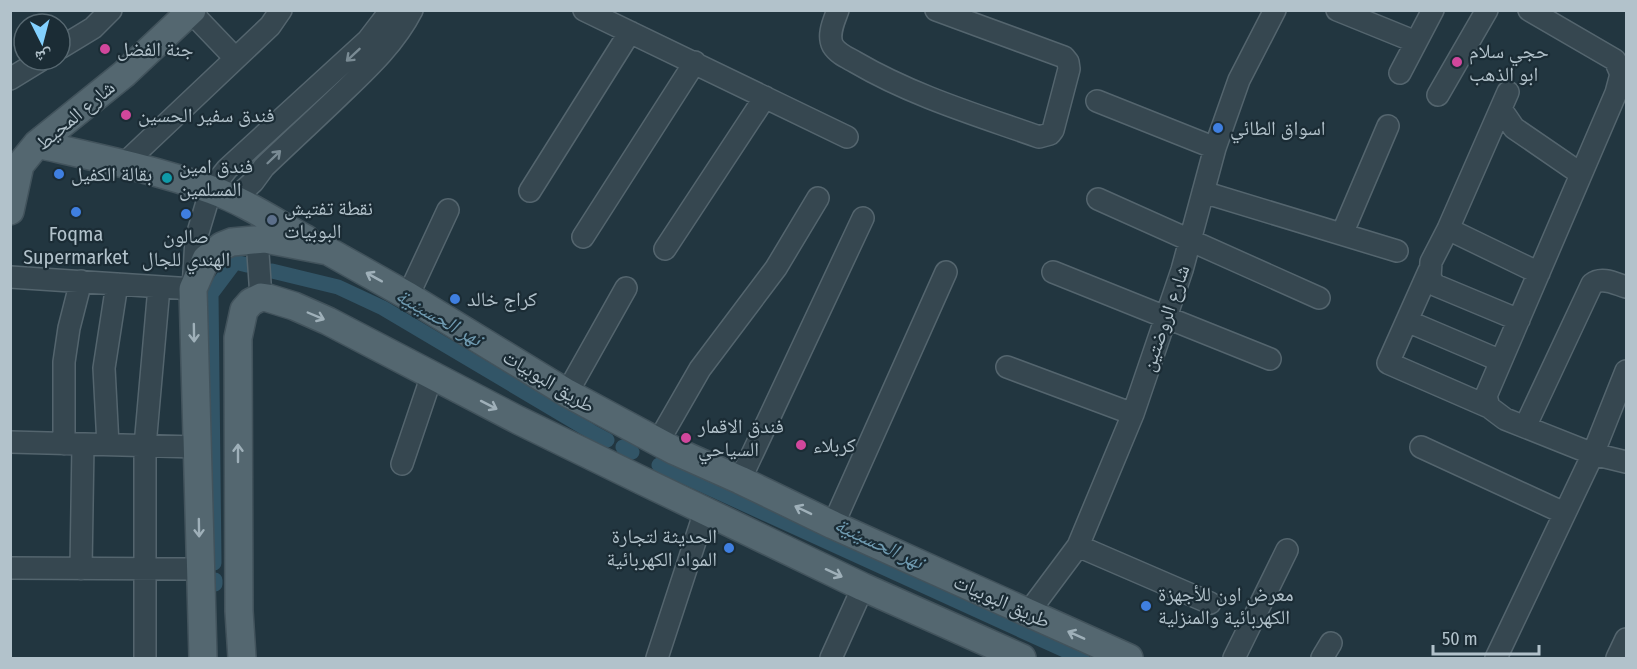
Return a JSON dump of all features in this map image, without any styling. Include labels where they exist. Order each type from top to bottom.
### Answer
[{"type":"main road","name":"شارع المحيط","points":[[10,211],[20,165],[38,144],[124,74],[192,11]]},
{"type":"main road","points":[[38,144],[123,165],[222,194],[328,251]]},
{"type":"main road","name":"طريق البوبيات","points":[[202,658],[193,289],[206,259],[213,251],[232,242],[257,238],[328,251],[408,296],[567,393],[667,447],[833,525],[1129,658]]},
{"type":"main road","points":[[242,658],[238,338],[244,310],[251,302],[261,297],[282,301],[328,321],[593,457],[863,587],[1022,658]]},
{"type":"main road","points":[[593,457],[601,456],[615,445],[618,437],[615,419]]},
{"type":"main road","points":[[653,486],[649,479],[649,464],[659,453],[667,450],[667,447]]},
{"type":"main road","points":[[199,567],[220,575],[229,572],[239,562]]},
{"type":"main road","points":[[201,625],[210,614],[219,611],[233,613],[240,620]]},
{"type":"street","points":[[72,41],[93,28],[111,10]]},
{"type":"street","points":[[123,165],[270,26],[281,10]]},
{"type":"street","points":[[10,277],[193,289],[196,239],[222,194],[227,169],[368,40],[391,10]]},
{"type":"street","points":[[222,194],[276,155],[366,71],[405,24],[412,10]]},
{"type":"street","points":[[584,10],[847,137]]},
{"type":"street","points":[[838,10],[831,31],[833,46],[862,66],[930,98],[1039,136],[1050,134],[1069,69],[1064,57],[936,10]]},
{"type":"street","name":"شارع الروضتين","points":[[1028,613],[1078,546],[1133,414],[1191,242],[1215,148],[1239,80],[1275,10]]},
{"type":"street","points":[[1337,10],[1416,42]]},
{"type":"street","points":[[1400,73],[1433,10]]},
{"type":"street","points":[[1438,95],[1487,10]]},
{"type":"street","points":[[1489,407],[1486,396],[1624,75],[1615,60],[1529,10]]},
{"type":"street","points":[[192,11],[235,58]]},
{"type":"street","points":[[530,191],[630,32]]},
{"type":"street","points":[[583,237],[695,63]]},
{"type":"street","points":[[665,249],[765,97]]},
{"type":"street","points":[[1097,101],[1215,148]]},
{"type":"street","points":[[1581,174],[1514,128],[1505,101],[1448,230],[1431,262],[1388,363],[1489,407],[1505,419],[1593,454],[1626,462]]},
{"type":"street","points":[[1342,234],[1388,126]]},
{"type":"street","points":[[1203,192],[1397,251]]},
{"type":"street","points":[[667,447],[700,369],[776,268],[818,198]]},
{"type":"street","points":[[1098,199],[1319,298]]},
{"type":"street","points":[[408,296],[448,210]]},
{"type":"street","points":[[740,480],[863,218]]},
{"type":"street","points":[[1448,230],[1539,273]]},
{"type":"street","points":[[257,238],[261,297]]},
{"type":"street","points":[[1429,271],[1435,285],[1519,320]]},
{"type":"street","points":[[833,525],[946,272]]},
{"type":"street","points":[[1053,272],[1270,359]]},
{"type":"street","points":[[1525,427],[1592,284],[1596,280],[1603,280],[1626,287]]},
{"type":"street","points":[[81,281],[69,328],[64,362],[74,444],[81,569]]},
{"type":"street","points":[[108,445],[104,368],[117,284]]},
{"type":"street","points":[[145,658],[147,570],[145,446],[159,286]]},
{"type":"street","points":[[567,393],[626,288]]},
{"type":"street","points":[[1407,321],[1501,361]]},
{"type":"street","points":[[1007,367],[1133,414]]},
{"type":"street","points":[[1496,658],[1593,454],[1626,371]]},
{"type":"street","points":[[402,464],[432,375]]},
{"type":"street","points":[[10,442],[197,447]]},
{"type":"street","points":[[1420,447],[1564,513]]},
{"type":"street","points":[[657,658],[705,511]]},
{"type":"street","points":[[1078,546],[1210,603]]},
{"type":"street","points":[[1233,658],[1287,550]]},
{"type":"street","points":[[10,568],[147,570],[199,567]]},
{"type":"street","points":[[831,658],[863,587]]},
{"type":"street","points":[[1617,658],[1626,639]]},
{"type":"waterway","name":"نهر الحسينية","points":[[214,563],[211,294],[235,262],[247,265]]},
{"type":"waterway","name":"نهر الحسينية","points":[[272,271],[338,287],[383,308],[607,440]]},
{"type":"waterway","name":"نهر الحسينية","points":[[623,447],[632,452]]},
{"type":"waterway","name":"نهر الحسينية","points":[[659,465],[1082,658]]},
{"type":"place","name":"جنة الفضل","points":[[105,49]]},
{"type":"place","name":"حجي سلام ابو الذهب","points":[[1457,62]]},
{"type":"place","name":"فندق سفير الحسين","points":[[126,115]]},
{"type":"place","name":"اسواق الطائي","points":[[1218,128]]},
{"type":"place","name":"بقالة الكفيل","points":[[59,174]]},
{"type":"place","name":"فندق امين المسلمين","points":[[167,178]]},
{"type":"place","name":"Foqma Supermarket","points":[[76,212]]},
{"type":"place","name":"صالون الهندي للجال","points":[[186,214]]},
{"type":"place","name":"نقطة تفتيش البوبيات","points":[[272,220]]},
{"type":"place","name":"كراج خالد","points":[[455,299]]},
{"type":"place","name":"فندق الاقمار السياحي","points":[[686,438]]},
{"type":"place","name":"كربلاء","points":[[801,445]]},
{"type":"place","name":"الحديثة لتجارة المواد الكهربائية","points":[[729,548]]},
{"type":"place","name":"معرض اون للأجهزة الكهربائية والمنزلية","points":[[1146,606]]}]
